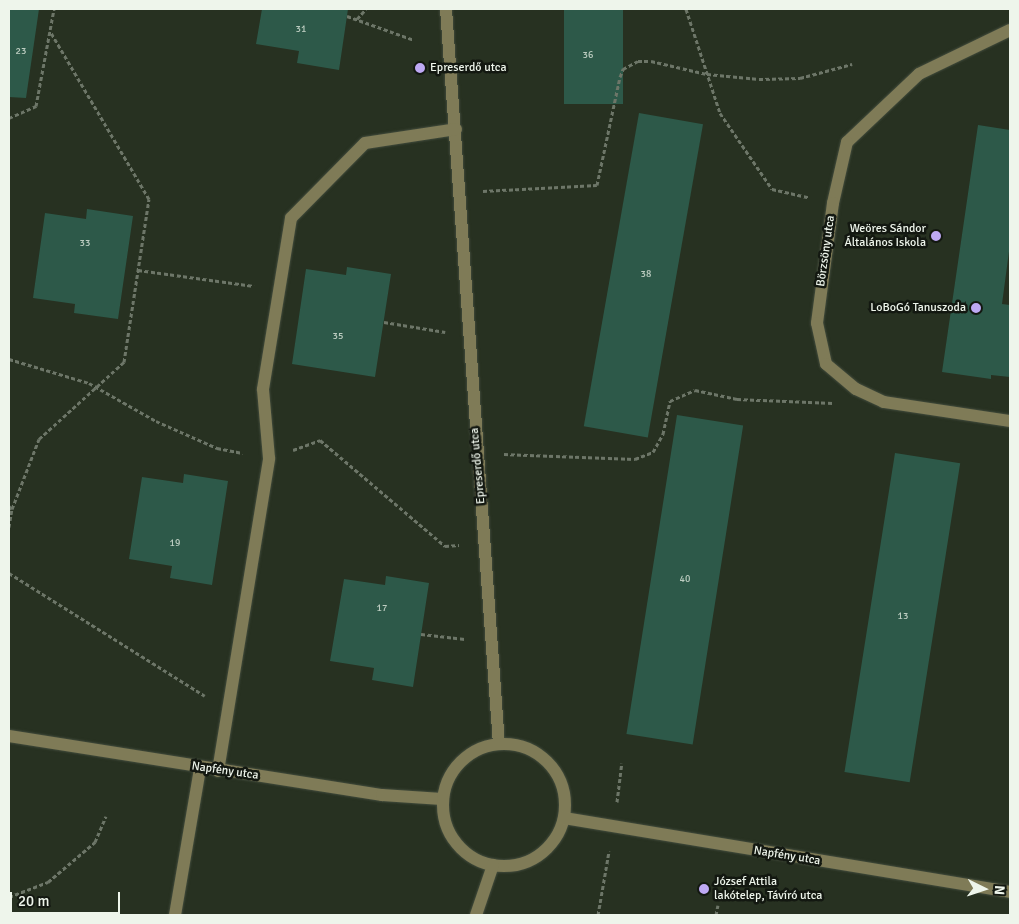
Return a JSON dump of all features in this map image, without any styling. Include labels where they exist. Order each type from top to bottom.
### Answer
[{"type":"street","name":"Epreserdő utca","points":[[446,9],[456,129],[476,453],[499,744]]},
{"type":"street","name":"Börzsöny utca","points":[[1010,30],[919,74],[847,142],[833,203],[816,323],[826,364],[856,388],[884,402],[1010,421]]},
{"type":"street","points":[[218,770],[269,458],[263,389],[291,218],[365,143],[456,129]]},
{"type":"street","name":"Napfény utca","points":[[9,736],[200,768],[382,795],[442,799]]},
{"type":"street","points":[[499,744],[531,750],[552,766],[564,790],[564,818],[556,837],[538,855],[512,865],[493,865],[473,857],[456,843],[446,823],[442,799],[456,768],[467,756],[499,744]]},
{"type":"street","points":[[175,915],[200,768]]},
{"type":"street","name":"Napfény utca","points":[[564,818],[1010,892]]},
{"type":"street","points":[[476,915],[493,865]]},
{"type":"path","points":[[9,118],[36,106],[54,9]]},
{"type":"path","points":[[357,19],[366,9]]},
{"type":"path","points":[[686,9],[720,113],[772,189],[833,203]]},
{"type":"path","points":[[347,16],[414,40]]},
{"type":"path","points":[[9,527],[10,507],[39,439],[124,362],[149,199],[50,31]]},
{"type":"path","points":[[460,192],[597,185],[623,69],[638,61],[651,61],[707,74],[800,78],[852,64]]},
{"type":"path","points":[[138,270],[279,290]]},
{"type":"path","points":[[384,322],[469,336]]},
{"type":"path","points":[[476,453],[635,459],[653,452],[663,434],[670,401],[694,390],[737,399],[804,404],[839,403]]},
{"type":"path","points":[[9,573],[228,710]]},
{"type":"path","points":[[421,634],[491,642]]},
{"type":"path","points":[[9,898],[48,882],[95,842],[106,816]]},
{"type":"path","points":[[716,915],[718,905]]},
{"type":"building","points":[[9,9],[39,9],[26,98],[9,97]]},
{"type":"building","points":[[262,9],[348,9],[339,70],[297,63],[299,51],[256,44]]},
{"type":"building","points":[[564,9],[623,9],[623,104],[564,104]]},
{"type":"building","points":[[639,113],[703,124],[648,437],[584,426]]},
{"type":"building","name":"LoBoGó Tanuszoda","points":[[978,125],[1010,130],[1010,244],[1002,304],[1010,305],[1010,377],[991,375],[991,379],[942,372]]},
{"type":"building","points":[[87,209],[133,216],[118,319],[74,313],[75,304],[33,298],[45,213],[86,219]]},
{"type":"building","points":[[347,267],[391,274],[375,377],[292,364],[306,269],[346,275]]},
{"type":"building","points":[[677,415],[743,425],[693,745],[626,734]]},
{"type":"building","points":[[895,453],[960,463],[910,782],[844,772]]},
{"type":"building","points":[[184,474],[228,481],[212,585],[170,578],[172,566],[129,559],[142,477],[183,483]]},
{"type":"building","points":[[386,576],[429,583],[413,687],[372,680],[374,668],[330,661],[344,579],[385,585]]},
{"type":"place","name":"Epreserdő utca","points":[[420,68]]},
{"type":"place","name":"Weöres Sándor Általános Iskola","points":[[936,236]]},
{"type":"place","name":"LoBoGó Tanuszoda","points":[[976,308]]},
{"type":"place","name":"József Attila lakótelep, Távíró utca","points":[[704,889]]}]
